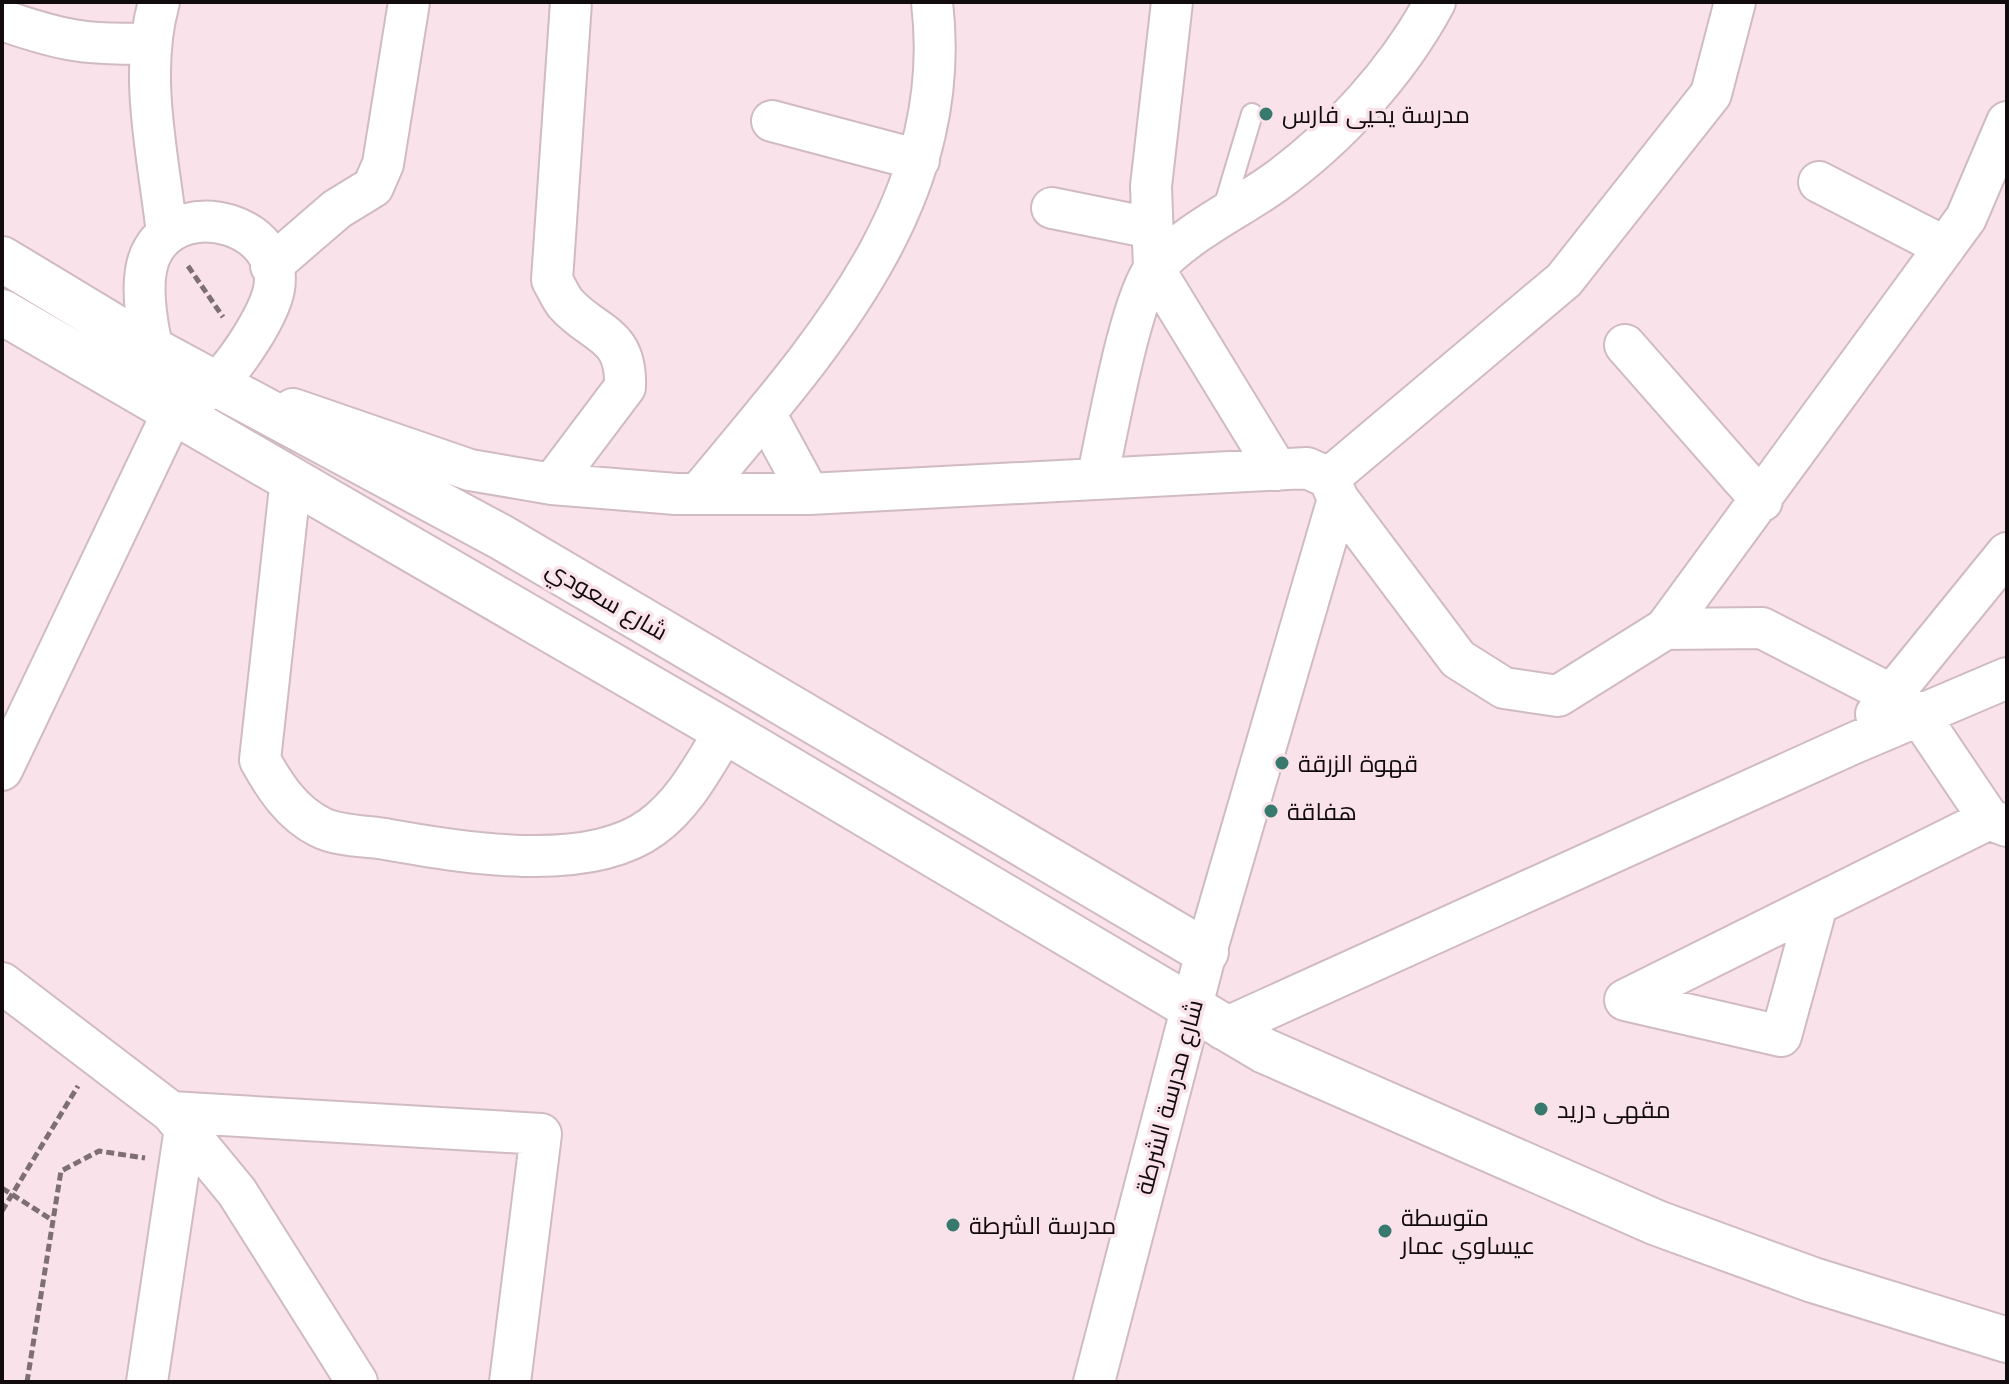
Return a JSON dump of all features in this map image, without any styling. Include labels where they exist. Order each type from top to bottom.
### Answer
[{"type":"main road","name":"شارع سعودي","points":[[2,259],[151,349],[501,537],[1206,952]]},
{"type":"main road","points":[[2,312],[172,414],[291,478],[725,731],[1207,1020],[1313,1074],[1657,1223],[1813,1280],[2007,1340]]},
{"type":"street","points":[[159,2],[149,43],[167,234]]},
{"type":"street","points":[[271,266],[337,209],[373,187],[383,164],[409,2]]},
{"type":"street","points":[[552,484],[625,387],[626,367],[611,337],[566,303],[552,280],[571,2]]},
{"type":"street","points":[[699,493],[858,292],[899,214],[919,160],[934,95],[936,33],[932,2]]},
{"type":"street","points":[[1172,2],[1151,186],[1154,269],[1277,470]]},
{"type":"street","points":[[1097,479],[1128,346],[1145,286],[1154,269],[1278,181],[1332,133],[1399,60],[1435,2]]},
{"type":"street","points":[[1333,489],[1564,280],[1711,94],[1735,2]]},
{"type":"street","points":[[2,20],[56,39],[98,45],[149,43]]},
{"type":"street","points":[[772,121],[919,160]]},
{"type":"street","points":[[217,382],[470,470],[552,484],[699,493],[809,494],[1307,468],[1333,489],[1458,659],[1504,688],[1558,696],[1665,629],[1762,501],[1966,218],[2007,122]]},
{"type":"street","points":[[1819,182],[1945,247]]},
{"type":"street","points":[[1052,208],[1151,228]]},
{"type":"street","points":[[2,770],[172,414],[217,382],[243,348],[274,288],[271,266],[262,247],[246,232],[227,223],[206,220],[185,224],[167,234],[152,251],[144,289],[151,349],[172,414]]},
{"type":"street","points":[[1625,345],[1762,501]]},
{"type":"street","points":[[765,413],[809,494]]},
{"type":"street","points":[[291,478],[260,760],[298,813],[322,829],[470,854],[541,858],[609,845],[651,828],[684,797],[725,731]]},
{"type":"street","name":"شارع مدرسة الشرطة","points":[[1094,1382],[1207,1020],[1206,952],[1333,489]]},
{"type":"street","points":[[1207,1020],[1852,744],[1906,705],[2007,553]]},
{"type":"street","points":[[1665,629],[1762,628],[1906,705],[1998,822],[1817,905],[1625,1000],[1781,1036],[1817,905]]},
{"type":"street","points":[[1906,705],[2007,678]]},
{"type":"street","points":[[2,983],[97,1055],[237,1192],[357,1382]]},
{"type":"street","points":[[147,1382],[178,1134]]},
{"type":"street","points":[[178,1134],[541,1134],[510,1382]]},
{"type":"lane","points":[[1219,221],[1252,114]]},
{"type":"path","points":[[167,234],[243,348]]},
{"type":"path","points":[[2,1211],[97,1055]]},
{"type":"path","points":[[27,1382],[61,1171],[99,1151],[178,1134]]},
{"type":"path","points":[[2,1188],[52,1220]]},
{"type":"place","name":"مدرسة يحيى فارس","points":[[1266,114]]},
{"type":"place","name":"قهوة الزرقة","points":[[1282,763]]},
{"type":"place","name":"هفاقة","points":[[1271,811]]},
{"type":"place","name":"مقهى دريد","points":[[1541,1109]]},
{"type":"place","name":"مدرسة الشرطة","points":[[953,1225]]},
{"type":"place","name":"متوسطة عيساوي عمار","points":[[1385,1231]]}]
